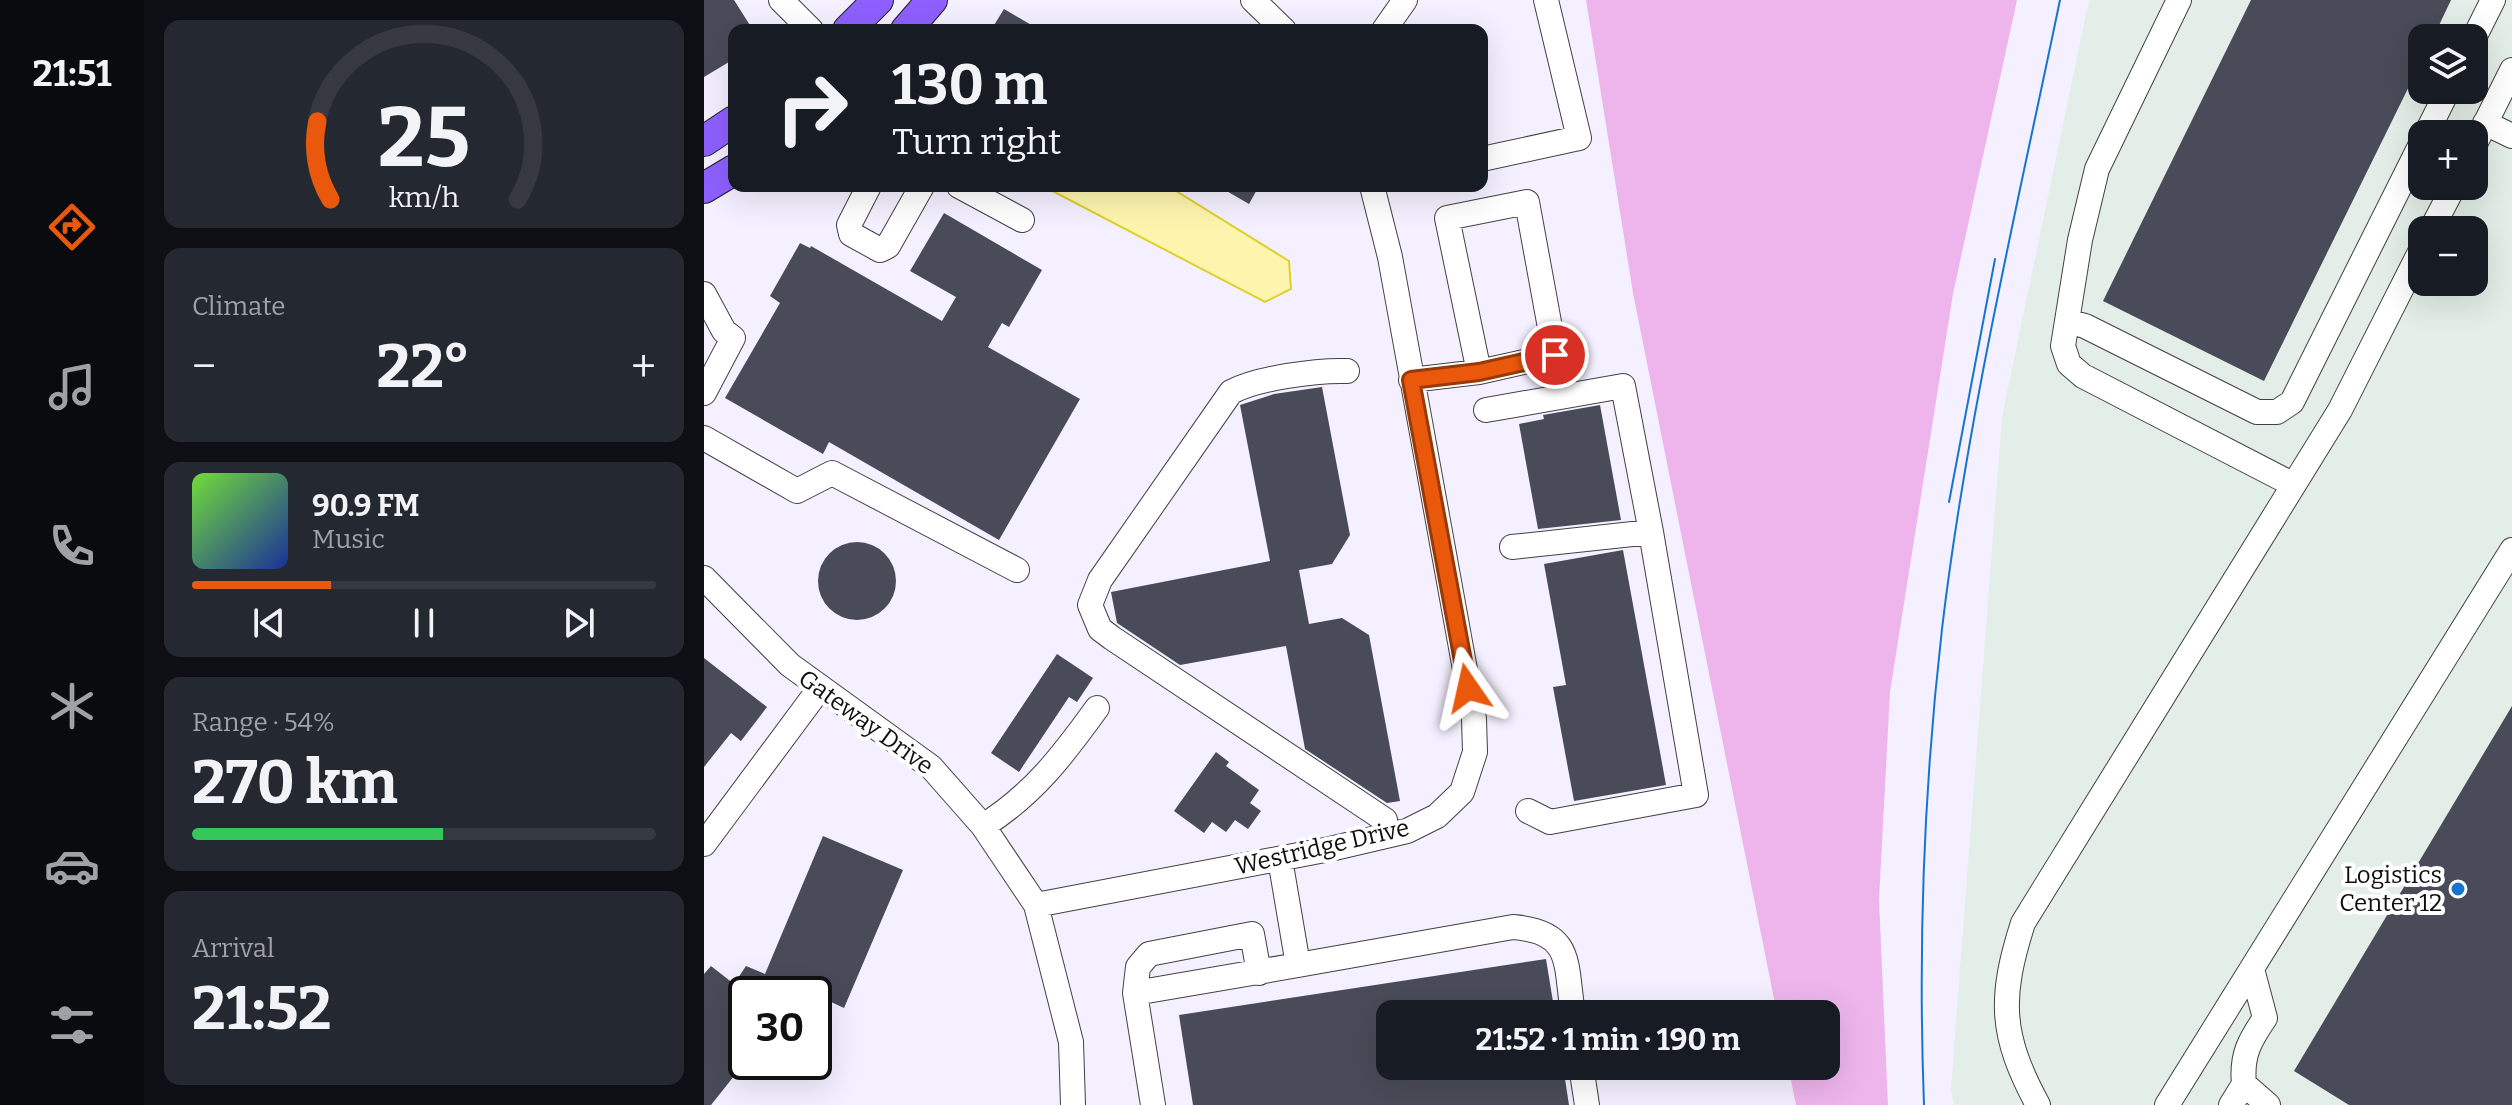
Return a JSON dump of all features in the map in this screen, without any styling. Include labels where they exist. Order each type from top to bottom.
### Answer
[{"type":"main road","points":[[854,24],[878,0]]},
{"type":"main road","points":[[911,24],[932,0]]},
{"type":"main road","points":[[704,141],[728,125]]},
{"type":"main road","points":[[704,188],[728,174]]},
{"type":"street","points":[[781,0],[805,24]]},
{"type":"street","points":[[1253,0],[1278,24]]},
{"type":"street","points":[[1388,24],[1405,0]]},
{"type":"street","points":[[1488,158],[1579,138],[1546,0]]},
{"type":"street","points":[[2179,0],[2097,169],[2080,240],[2063,346],[2069,364],[2083,376],[2292,484]]},
{"type":"street","points":[[2481,24],[2493,0]]},
{"type":"street","points":[[2487,120],[2512,70]]},
{"type":"street","points":[[2488,124],[2512,136]]},
{"type":"street","points":[[2067,321],[2085,326],[2257,412],[2277,412],[2292,402],[2408,170]]},
{"type":"street","points":[[866,192],[849,225],[851,234],[880,250],[888,246],[919,192]]},
{"type":"street","points":[[970,192],[1022,220]]},
{"type":"street","name":"Westridge Drive","points":[[1036,905],[1280,859],[1407,831],[1445,808],[1462,792],[1475,752],[1474,719],[1390,257],[1374,192]]},
{"type":"street","points":[[1411,380],[1479,372],[1555,355],[1527,202],[1447,218],[1479,372]]},
{"type":"street","points":[[2038,1105],[2022,1075],[2005,1005],[2008,971],[2023,923],[2340,410],[2408,276]]},
{"type":"street","points":[[704,294],[724,331],[733,338],[704,393]]},
{"type":"street","points":[[1347,371],[1277,380],[1231,392],[1100,580],[1090,605],[1100,629],[1385,820],[1388,835]]},
{"type":"street","points":[[1486,410],[1623,386],[1696,795],[1550,822],[1528,811]]},
{"type":"street","points":[[704,438],[797,491],[832,473],[1017,570]]},
{"type":"street","points":[[1512,547],[1651,532]]},
{"type":"street","points":[[2167,1105],[2512,550]]},
{"type":"street","name":"Gateway Drive","points":[[704,578],[790,665],[931,767],[983,826],[1036,905],[1071,1042],[1073,1105]]},
{"type":"street","points":[[704,844],[820,688]]},
{"type":"street","points":[[983,826],[1014,807],[1050,774],[1097,708]]},
{"type":"street","points":[[1280,859],[1298,965]]},
{"type":"street","points":[[1135,993],[1513,927],[1537,929],[1555,937],[1564,955],[1571,1000]]},
{"type":"street","points":[[1153,1105],[1135,993],[1138,967],[1149,954],[1252,934],[1259,973]]},
{"type":"street","points":[[2231,1105],[2244,1084],[2242,1065],[2247,1044],[2265,1018],[2252,969]]},
{"type":"street","points":[[1583,1080],[1587,1105]]},
{"type":"street","points":[[2244,1084],[2268,1105]]},
{"type":"shaded area","points":[[1586,0],[2017,0],[1953,294],[1890,692],[1879,900],[1888,1105],[1796,1105],[1791,1080],[1840,1080],[1840,1000],[1774,1000],[1633,293]]},
{"type":"shaded area","points":[[2089,0],[2512,0],[2512,1105],[1954,1105],[1951,1089],[2002,417]]},
{"type":"shaded area","points":[[1054,192],[1178,192],[1289,261],[1291,289],[1265,302]]},
{"type":"building","points":[[704,0],[734,0],[749,24],[728,24],[728,63],[704,77]]},
{"type":"building","points":[[2251,0],[2451,0],[2440,24],[2408,24],[2408,88],[2264,381],[2103,301]]},
{"type":"building","points":[[1004,9],[1030,24],[995,24]]},
{"type":"building","points":[[1228,192],[1256,192],[1249,204]]},
{"type":"building","points":[[944,213],[1042,270],[1009,327],[1002,323],[988,347],[1080,399],[999,540],[829,442],[823,454],[725,398],[780,303],[770,296],[800,243],[811,246],[942,321],[956,297],[910,271]]},
{"type":"building","points":[[1322,387],[1350,535],[1332,564],[1299,570],[1309,624],[1342,618],[1369,635],[1400,801],[1387,803],[1305,749],[1286,646],[1180,665],[1117,623],[1111,592],[1270,561],[1240,405],[1274,394]]},
{"type":"building","points":[[1600,405],[1621,520],[1538,529],[1519,424],[1544,419],[1543,415]]},
{"type":"building","points":[[857,542],[872,545],[884,554],[893,566],[896,581],[893,596],[884,608],[872,617],[857,620],[842,617],[830,608],[821,596],[818,581],[821,566],[830,554],[842,545]]},
{"type":"building","points":[[1623,550],[1666,785],[1574,801],[1553,687],[1566,685],[1544,564]]},
{"type":"building","points":[[1057,654],[1093,678],[1077,702],[1069,697],[1019,772],[991,753]]},
{"type":"building","points":[[704,658],[767,707],[741,741],[731,733],[704,767]]},
{"type":"building","name":"Logistics Center 12","points":[[2512,706],[2512,1105],[2349,1105],[2294,1071]]},
{"type":"building","points":[[1216,752],[1229,762],[1226,766],[1259,790],[1250,803],[1261,811],[1248,829],[1235,820],[1226,832],[1212,822],[1204,833],[1174,811]]},
{"type":"building","points":[[823,836],[903,870],[844,1008],[832,1002],[832,976],[739,976],[746,966],[765,974]]},
{"type":"building","points":[[1546,959],[1553,1000],[1376,1000],[1376,1080],[1565,1080],[1569,1105],[1193,1105],[1179,1015]]},
{"type":"building","points":[[711,966],[728,979],[728,1080],[731,1080],[711,1105],[704,1105],[704,974]]},
{"type":"tram line","points":[[1924,1105],[1924,867],[1942,629],[1979,392],[2060,0]]},
{"type":"tram line","points":[[1949,502],[1995,259]]},
{"type":"place","name":"Logistics Center 12","points":[[2458,889]]},
{"type":"route","points":[[1468,688],[1411,380],[1479,372],[1555,355]]}]
